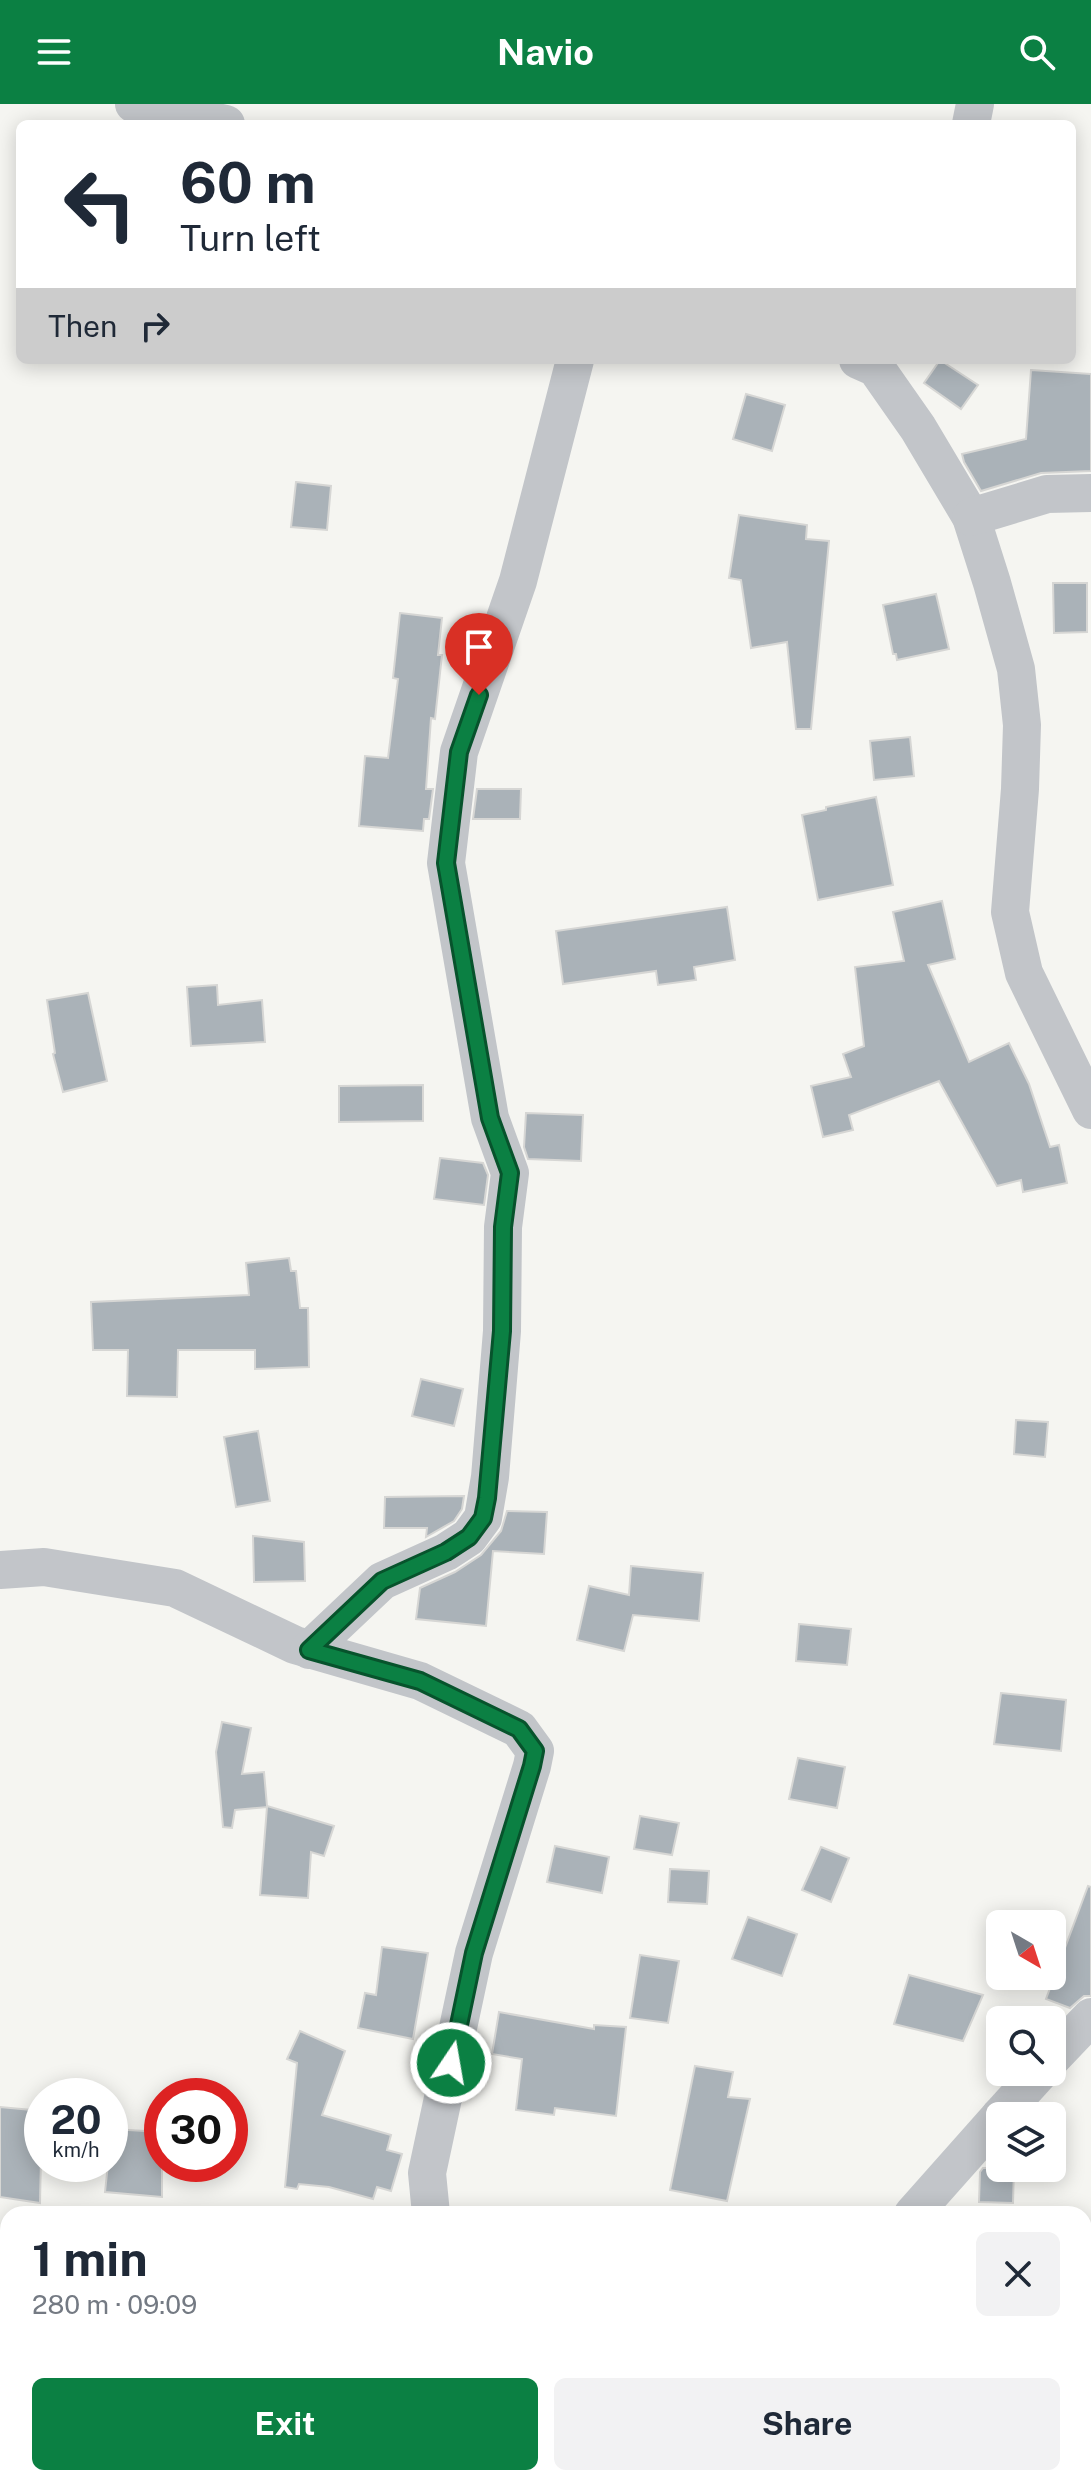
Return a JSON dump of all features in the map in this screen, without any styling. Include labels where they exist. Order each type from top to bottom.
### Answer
[{"type":"street","points":[[134,104],[208,120]]},
{"type":"street","points":[[309,1650],[382,1581],[446,1552],[469,1537],[483,1518],[490,1477],[502,1331],[503,1227],[510,1173],[490,1118],[446,863],[459,752],[518,581],[574,364]]},
{"type":"street","points":[[872,364],[918,428],[971,517],[992,583],[1016,669],[1022,725],[1010,912],[1024,973],[1091,1110]]},
{"type":"street","points":[[971,517],[1047,494],[1091,493]]},
{"type":"street","points":[[0,1570],[44,1567],[175,1588],[309,1650],[420,1681],[519,1729],[535,1751],[474,1953],[427,2173],[430,2206]]},
{"type":"street","points":[[1066,2043],[1091,2017]]},
{"type":"street","points":[[1013,2102],[1027,2086]]},
{"type":"street","points":[[920,2206],[986,2132]]},
{"type":"building","points":[[937,364],[946,364],[978,385],[961,409],[924,383]]},
{"type":"building","points":[[1031,370],[1091,374],[1091,471],[1041,473],[981,491],[962,454],[1026,439]]},
{"type":"building","points":[[746,394],[785,405],[772,451],[733,439]]},
{"type":"building","points":[[296,482],[331,486],[327,530],[291,527]]},
{"type":"building","points":[[739,515],[807,525],[806,539],[829,541],[811,729],[796,729],[787,642],[751,648],[741,580],[729,578]]},
{"type":"building","points":[[1053,583],[1087,583],[1087,632],[1054,633]]},
{"type":"building","points":[[936,594],[949,649],[897,660],[883,605]]},
{"type":"building","points":[[400,613],[442,618],[438,655],[442,655],[435,719],[431,718],[426,789],[433,789],[429,819],[424,819],[423,831],[359,826],[365,756],[388,758],[398,679],[393,678]]},
{"type":"building","points":[[910,737],[914,776],[874,780],[870,741]]},
{"type":"building","points":[[477,789],[521,789],[520,819],[473,819]]},
{"type":"building","points":[[876,797],[893,885],[818,900],[802,815]]},
{"type":"building","points":[[942,901],[955,959],[928,965],[969,1062],[1009,1043],[1029,1084],[1050,1147],[1059,1145],[1067,1183],[1023,1192],[1021,1180],[997,1186],[939,1081],[849,1115],[853,1130],[823,1137],[811,1086],[851,1077],[843,1054],[864,1046],[855,967],[904,961],[893,912]]},
{"type":"building","points":[[727,907],[735,960],[694,967],[696,980],[658,985],[656,971],[563,984],[556,931]]},
{"type":"building","points":[[217,985],[218,1005],[262,1000],[265,1042],[191,1046],[187,987]]},
{"type":"building","points":[[88,993],[107,1081],[63,1092],[53,1054],[47,1000]]},
{"type":"building","points":[[423,1085],[423,1121],[339,1122],[339,1086]]},
{"type":"building","points":[[526,1113],[583,1115],[581,1161],[528,1159],[524,1147]]},
{"type":"building","points":[[440,1158],[483,1163],[488,1175],[484,1205],[434,1199]]},
{"type":"building","points":[[289,1258],[291,1271],[296,1271],[300,1308],[308,1308],[309,1367],[255,1369],[255,1350],[178,1350],[177,1397],[127,1396],[128,1350],[93,1350],[91,1302],[249,1295],[246,1263]]},
{"type":"building","points":[[421,1379],[463,1389],[454,1426],[412,1416]]},
{"type":"building","points":[[1016,1420],[1048,1422],[1045,1457],[1014,1454]]},
{"type":"building","points":[[258,1431],[270,1501],[236,1507],[224,1437]]},
{"type":"building","points":[[464,1496],[462,1509],[454,1521],[426,1537],[427,1528],[384,1528],[385,1497]]},
{"type":"building","points":[[507,1511],[547,1512],[544,1554],[493,1551],[486,1626],[416,1619],[420,1588],[455,1572],[481,1555],[501,1531]]},
{"type":"building","points":[[253,1536],[304,1542],[305,1581],[254,1582]]},
{"type":"building","points":[[631,1566],[703,1573],[699,1621],[633,1615],[624,1651],[577,1640],[589,1586],[629,1595]]},
{"type":"building","points":[[799,1624],[851,1629],[847,1665],[796,1661]]},
{"type":"building","points":[[1001,1693],[1066,1700],[1061,1751],[994,1744]]},
{"type":"building","points":[[222,1722],[251,1728],[242,1774],[264,1772],[267,1806],[334,1826],[324,1856],[311,1852],[308,1898],[260,1895],[267,1807],[235,1810],[232,1828],[223,1827],[216,1752]]},
{"type":"building","points":[[798,1758],[845,1767],[837,1808],[789,1799]]},
{"type":"building","points":[[640,1816],[679,1823],[672,1855],[634,1849]]},
{"type":"building","points":[[555,1846],[609,1857],[602,1893],[547,1882]]},
{"type":"building","points":[[821,1847],[849,1858],[831,1902],[802,1890]]},
{"type":"building","points":[[670,1869],[709,1871],[707,1904],[668,1902]]},
{"type":"building","points":[[1088,1886],[1091,1887],[1091,1996],[1084,1996],[1070,2008],[1046,1999],[1049,1990],[1066,1990],[1066,1945]]},
{"type":"building","points":[[748,1917],[797,1934],[782,1976],[732,1959]]},
{"type":"building","points":[[382,1947],[428,1953],[413,2039],[358,2028],[365,1993],[376,1995]]},
{"type":"building","points":[[640,1955],[679,1961],[668,2023],[630,2018]]},
{"type":"building","points":[[909,1975],[983,1995],[963,2041],[894,2024]]},
{"type":"building","points":[[499,2012],[594,2029],[594,2025],[626,2027],[616,2116],[555,2108],[554,2115],[516,2110],[522,2059],[492,2054]]},
{"type":"building","points":[[300,2031],[345,2051],[322,2115],[391,2135],[387,2150],[402,2154],[391,2191],[377,2187],[373,2199],[329,2187],[299,2184],[297,2189],[285,2187],[297,2063],[287,2059]]},
{"type":"building","points":[[695,2066],[733,2072],[728,2097],[750,2099],[727,2201],[670,2190]]},
{"type":"building","points":[[0,2107],[24,2109],[24,2182],[40,2182],[40,2203],[0,2197]]},
{"type":"building","points":[[128,2130],[144,2131],[144,2182],[162,2182],[162,2197],[105,2192],[106,2182],[128,2182]]},
{"type":"building","points":[[986,2168],[986,2182],[1014,2182],[1013,2203],[979,2202],[980,2172]]},
{"type":"route","points":[[451,2063],[474,1953],[535,1751],[519,1729],[420,1681],[309,1650],[382,1581],[446,1552],[469,1537],[483,1518],[487,1498],[502,1331],[503,1227],[510,1173],[490,1118],[446,863],[459,752],[479,695]]}]
